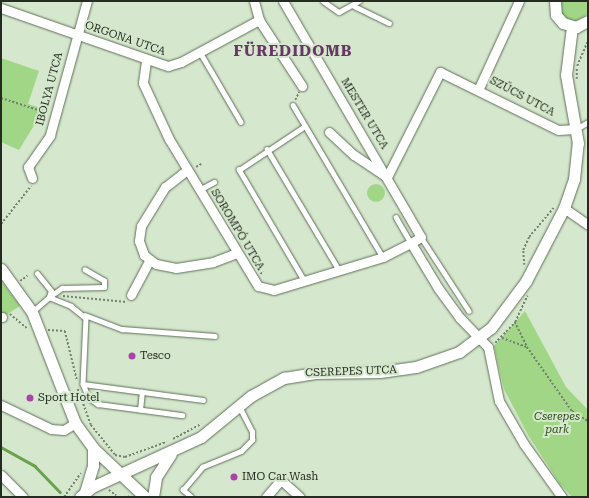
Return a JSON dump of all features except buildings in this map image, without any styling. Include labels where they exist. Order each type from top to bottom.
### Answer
[{"type":"street","name":"IBOLYA UTCA","points":[[32,178],[28,167],[50,136],[87,1]]},
{"type":"street","points":[[254,1],[258,20],[302,86]]},
{"type":"street","name":"MESTER UTCA","points":[[283,1],[421,237]]},
{"type":"street","name":"SZŰCS UTCA","points":[[479,88],[519,1]]},
{"type":"street","points":[[555,1],[558,19],[572,27],[588,21]]},
{"type":"street","name":"ORGONA UTCA","points":[[1,8],[146,60],[171,66],[258,20]]},
{"type":"street","name":"CSEREPES UTCA","points":[[81,496],[118,474],[171,453],[201,437],[239,407],[284,378],[314,373],[411,368],[448,357],[479,339],[514,298],[576,170],[576,129],[566,74],[572,27]]},
{"type":"street","name":"SOROMPÓ UTCA","points":[[146,60],[143,83],[191,168],[199,190],[236,253],[261,288],[274,290],[383,257],[412,243]]},
{"type":"street","name":"SZŰCS UTCA","points":[[387,177],[440,72],[479,88],[558,130],[576,129]]},
{"type":"street","name":"MESTER UTCA","points":[[329,132],[354,155],[387,177]]},
{"type":"street","points":[[191,168],[165,187],[141,226],[140,248],[149,261],[176,268],[213,262],[236,253]]},
{"type":"street","points":[[559,207],[588,225]]},
{"type":"street","points":[[421,237],[412,243],[449,304],[489,349],[499,401],[524,444],[562,497]]},
{"type":"street","points":[[131,295],[149,261]]},
{"type":"street","points":[[1,269],[32,312],[75,423],[93,448],[118,474],[144,497]]},
{"type":"street","points":[[1,405],[52,429],[64,430],[75,423]]},
{"type":"street","points":[[81,496],[93,465],[93,448]]},
{"type":"street","points":[[153,497],[156,477],[171,453]]},
{"type":"street","points":[[1,475],[23,497]]},
{"type":"street","points":[[266,497],[281,480],[300,497]]},
{"type":"lane","points":[[323,1],[339,12],[354,6],[358,1]]},
{"type":"lane","points":[[354,6],[389,23]]},
{"type":"lane","points":[[200,52],[242,122]]},
{"type":"lane","points":[[293,105],[383,257]]},
{"type":"lane","points":[[576,129],[588,122]]},
{"type":"lane","points":[[304,281],[239,172],[240,166],[305,126]]},
{"type":"lane","points":[[267,149],[339,270]]},
{"type":"lane","points":[[199,190],[214,182]]},
{"type":"lane","points":[[396,217],[412,243]]},
{"type":"lane","points":[[421,237],[469,311]]},
{"type":"lane","points":[[32,312],[51,296],[64,288],[104,287],[104,281],[85,270]]},
{"type":"lane","points":[[37,274],[50,286],[51,296]]},
{"type":"lane","points":[[51,296],[86,315],[122,328],[215,336]]},
{"type":"lane","points":[[86,315],[83,384],[87,396],[95,403],[182,415]]},
{"type":"lane","points":[[83,384],[203,400]]},
{"type":"lane","points":[[140,410],[142,392]]},
{"type":"lane","points":[[191,497],[183,490],[202,468],[241,451],[252,440],[252,432],[239,407]]},
{"type":"path","points":[[582,47],[588,40]]},
{"type":"path","points":[[577,68],[582,47],[581,42]]},
{"type":"path","points":[[293,105],[302,86]]},
{"type":"path","points":[[1,98],[38,110],[52,97],[61,97]]},
{"type":"path","points":[[191,168],[201,164]]},
{"type":"path","points":[[1,224],[33,184],[32,178]]},
{"type":"path","points":[[218,204],[222,202]]},
{"type":"path","points":[[524,269],[524,248],[536,225],[546,219],[559,207]]},
{"type":"path","points":[[19,282],[27,276]]},
{"type":"path","points":[[51,296],[125,303],[131,295]]},
{"type":"path","points":[[4,316],[33,333],[41,333]]},
{"type":"path","points":[[515,322],[527,347],[572,411],[588,421]]},
{"type":"path","points":[[502,338],[527,347]]},
{"type":"path","points":[[115,455],[125,456],[145,451],[202,423]]},
{"type":"path","points":[[109,490],[116,494]]},
{"type":"green space","points":[[561,1],[587,1],[587,14],[575,22],[565,19],[560,11]]},
{"type":"green space","points":[[1,58],[39,71],[28,104],[44,109],[19,150],[1,142]]},
{"type":"green space","points":[[376,184],[382,187],[385,193],[382,199],[376,202],[370,199],[367,193],[370,187]]},
{"type":"green space","points":[[1,281],[20,306],[6,315],[1,313]]},
{"type":"green space","name":"Cserepes park","points":[[525,311],[566,387],[588,410],[588,497],[572,497],[560,484],[528,435],[504,389],[494,346]]},
{"type":"waterway","points":[[1,447],[35,466],[60,492]]},
{"type":"place","name":"Tesco","points":[[132,356]]},
{"type":"place","name":"Sport Hotel","points":[[30,398]]},
{"type":"place","name":"IMO Car Wash","points":[[234,477]]},
{"type":"district","name":"FÜREDIDOMB","points":[[293,52]]}]
